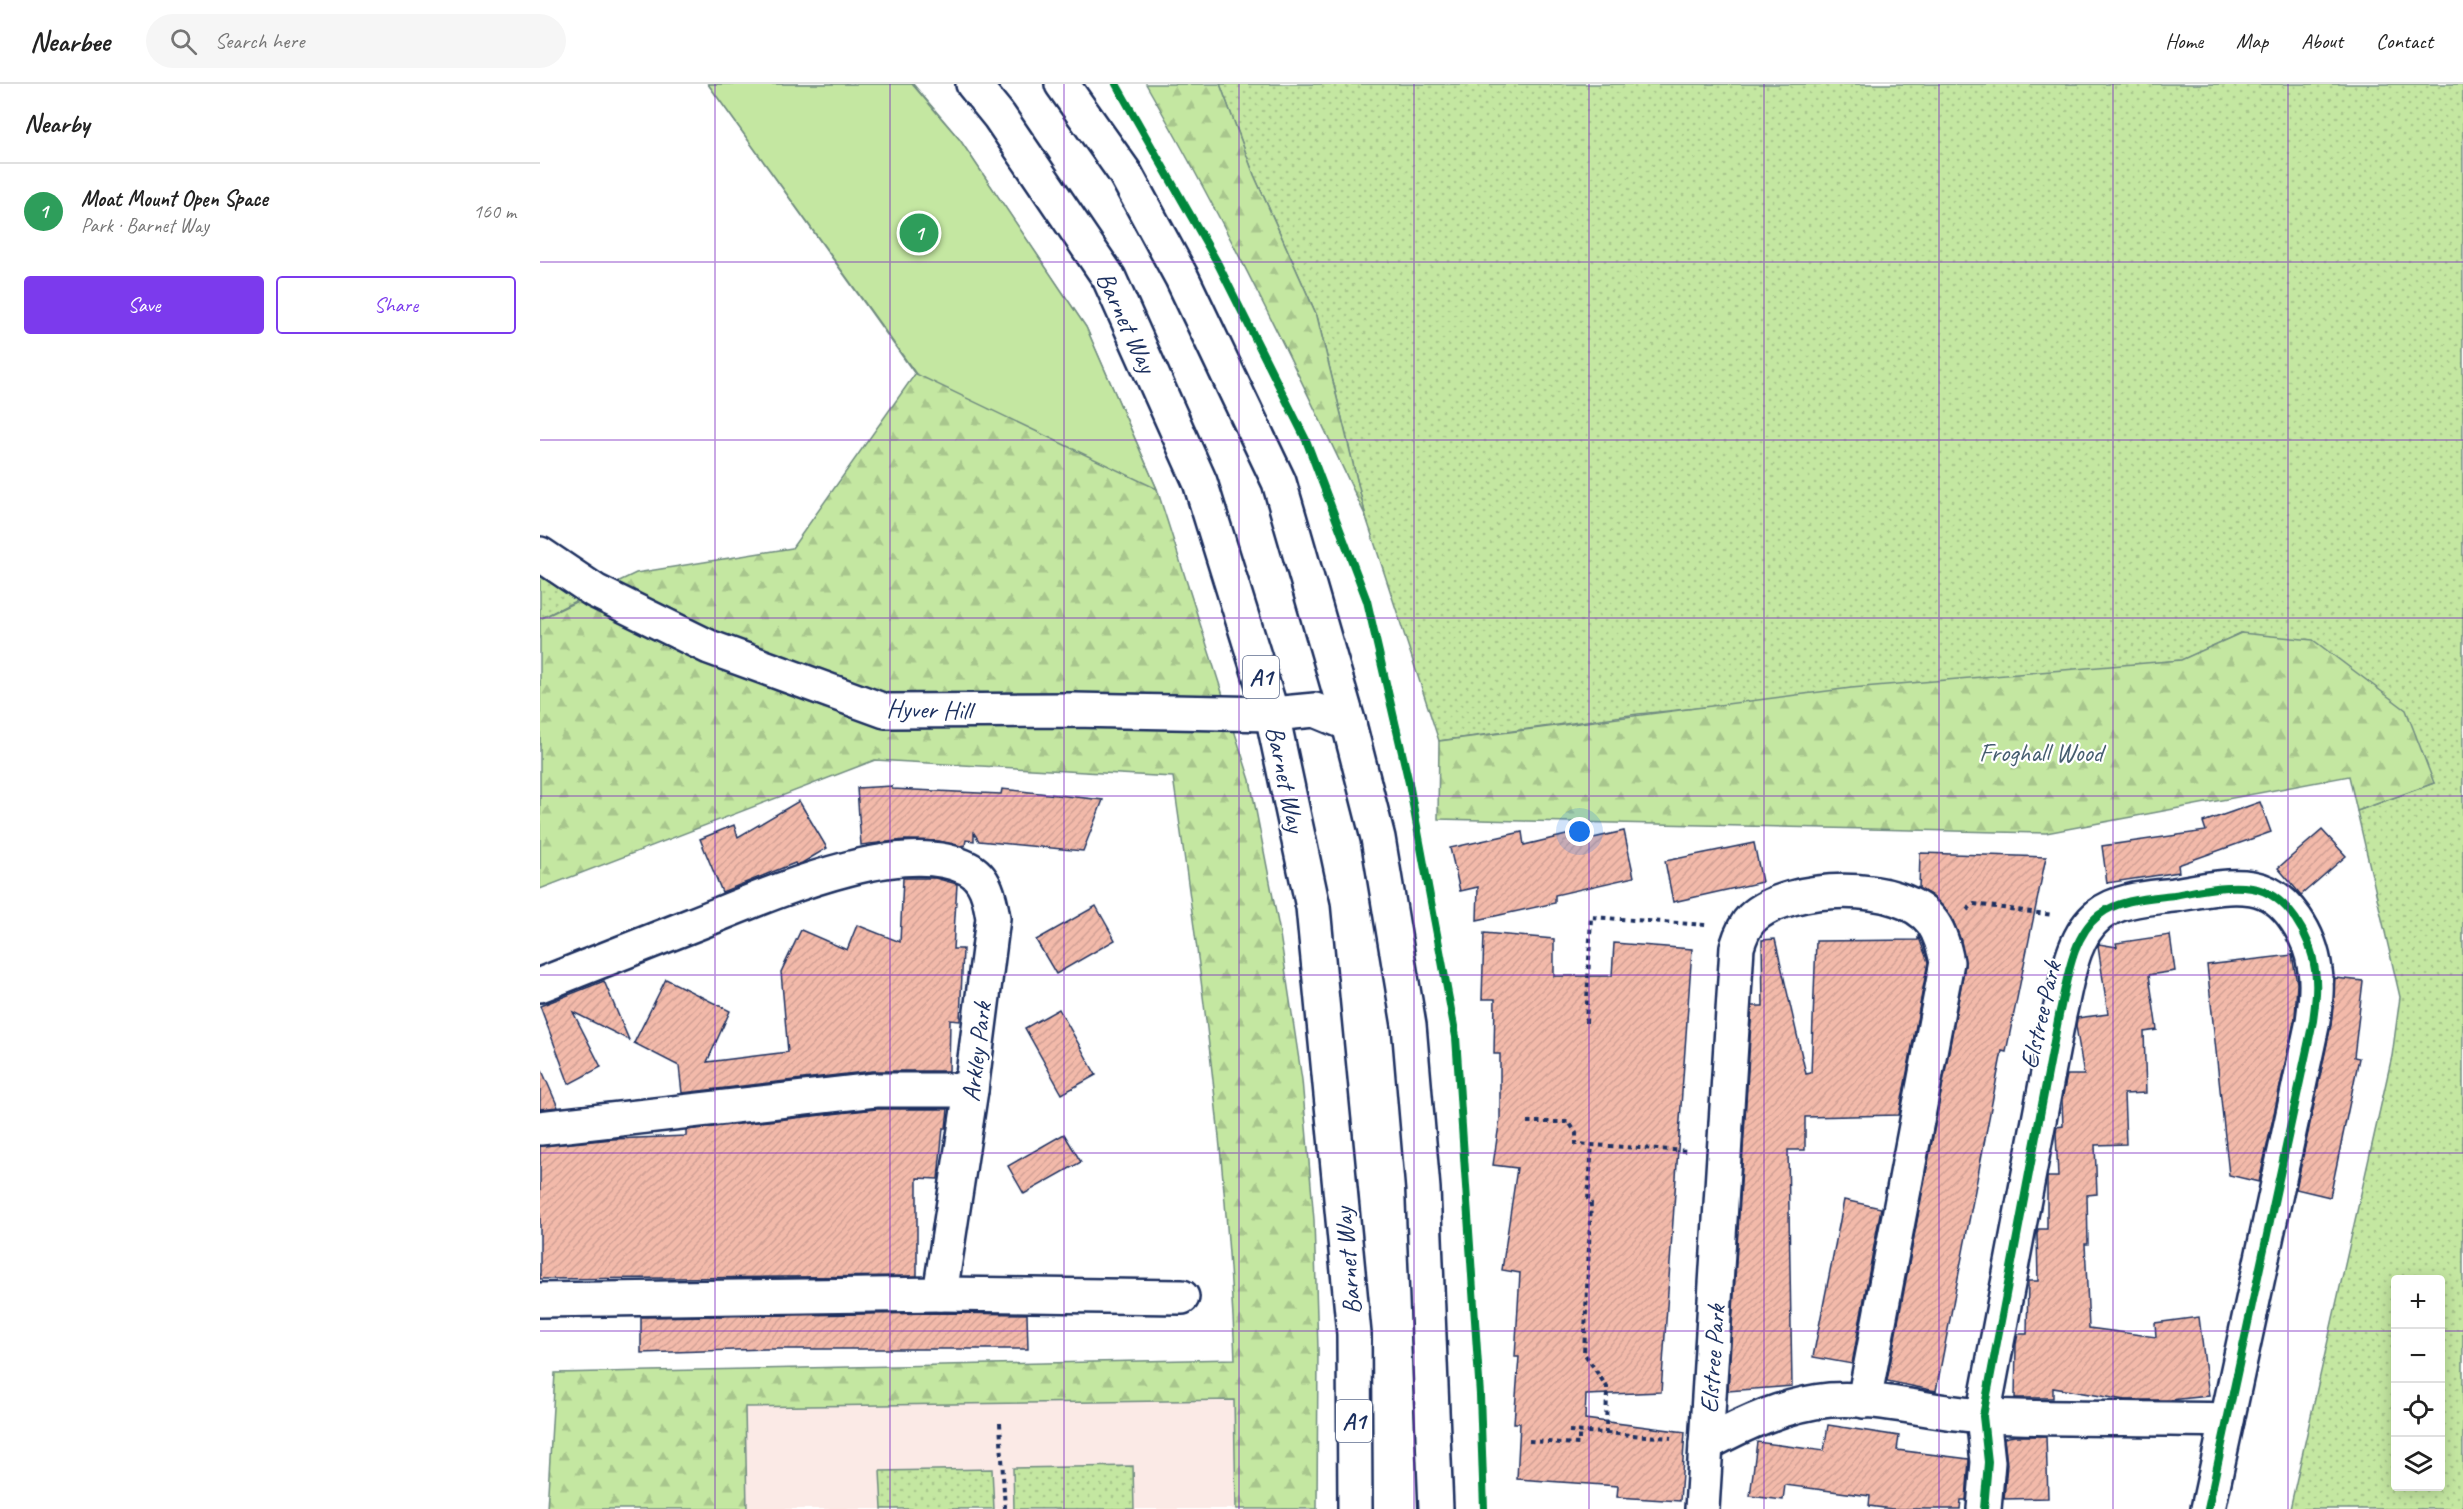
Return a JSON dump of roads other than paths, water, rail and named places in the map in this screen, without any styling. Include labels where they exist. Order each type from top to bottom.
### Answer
[{"type":"main road","name":"Barnet Way","points":[[973,84],[999,116],[1109,278],[1200,482],[1272,714],[1313,907],[1354,1334],[1355,1509]]},
{"type":"main road","points":[[1062,84],[1125,173],[1182,278],[1279,482],[1349,724],[1378,838],[1409,1025],[1423,1189],[1436,1509]]},
{"type":"main road","name":"Hyver Hill","points":[[540,554],[595,591],[709,647],[885,711],[1073,710],[1272,714],[1315,710],[1349,724]]},
{"type":"main road","name":"Arkley Park","points":[[540,985],[790,887],[837,872],[869,864],[911,860],[949,861],[969,869],[983,883],[990,897],[993,918],[971,1090],[940,1294]]},
{"type":"main road","name":"Elstree Park","points":[[1984,1509],[1988,1462],[1983,1416],[2059,1015],[2074,955],[2085,930],[2100,914],[2125,902],[2225,888],[2253,888],[2272,896],[2290,912],[2302,930],[2310,949],[2315,971],[2313,1021],[2208,1509]]},
{"type":"main road","name":"Elstree Park","points":[[1702,1509],[1737,947],[1742,932],[1752,918],[1773,907],[1820,892],[1852,890],[1883,896],[1914,908],[1932,922],[1947,962],[1864,1401]]},
{"type":"main road","points":[[540,1128],[875,1090],[971,1090]]},
{"type":"main road","points":[[540,1300],[940,1294],[1182,1296]]},
{"type":"main road","name":"Elstree Park","points":[[1706,1442],[1794,1406],[1831,1400],[1864,1401],[1983,1416],[2227,1420]]},
{"type":"place","name":"Moat Mount Open Space","points":[[919,233]]},
{"type":"park label","name":"Froghall Wood","points":[[2041,752]]}]
